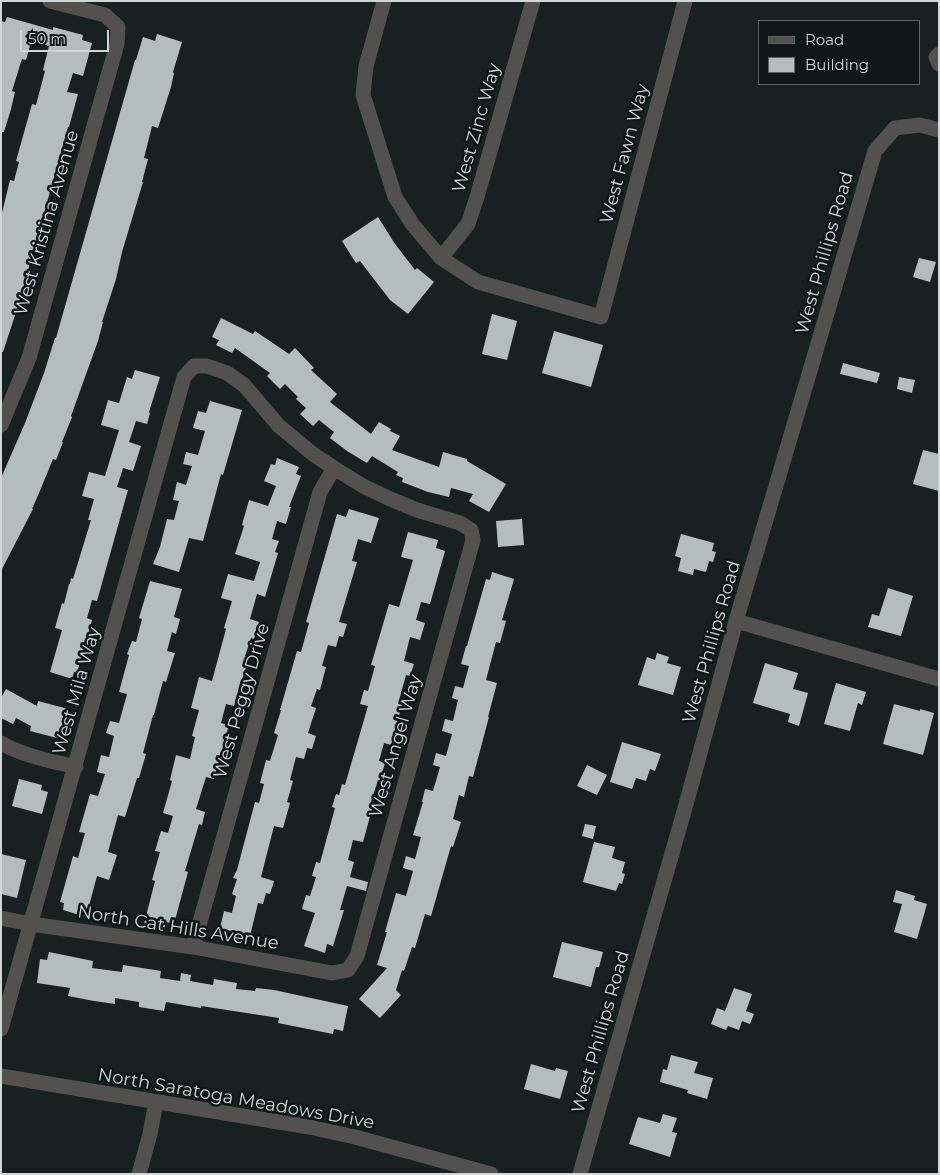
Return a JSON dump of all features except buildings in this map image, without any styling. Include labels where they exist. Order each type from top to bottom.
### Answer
[{"type":"street","name":"West Kristina Avenue","points":[[1,425],[29,358],[117,44],[118,27],[105,16],[50,1]]},
{"type":"street","points":[[384,1],[366,66],[363,95],[395,197],[413,225],[441,258]]},
{"type":"street","name":"West Zinc Way","points":[[441,258],[468,224],[478,197],[534,1]]},
{"type":"street","name":"West Fawn Way","points":[[441,258],[478,282],[601,317],[685,1]]},
{"type":"street","points":[[939,54],[936,57],[939,64]]},
{"type":"street","name":"West Phillips Road","points":[[580,1174],[685,808],[736,621],[875,151],[895,128],[920,125],[939,130]]},
{"type":"street","name":"West Mila Way","points":[[1,1029],[184,378],[194,366],[207,366],[227,373],[244,385],[279,426],[313,454],[334,468]]},
{"type":"street","name":"West Angel Way","points":[[334,468],[363,486],[388,498],[417,510],[460,523],[471,530],[473,540],[357,956],[348,970]]},
{"type":"street","name":"West Peggy Drive","points":[[193,947],[320,492],[334,468]]},
{"type":"street","points":[[736,621],[939,679]]},
{"type":"street","points":[[1,743],[34,756],[76,767]]},
{"type":"street","name":"North Cat Hills Avenue","points":[[1,918],[193,947],[332,973],[348,970]]},
{"type":"street","name":"North Saratoga Meadows Drive","points":[[1,1076],[345,1135],[491,1174]]},
{"type":"street","points":[[139,1174],[150,1134],[156,1102]]}]
